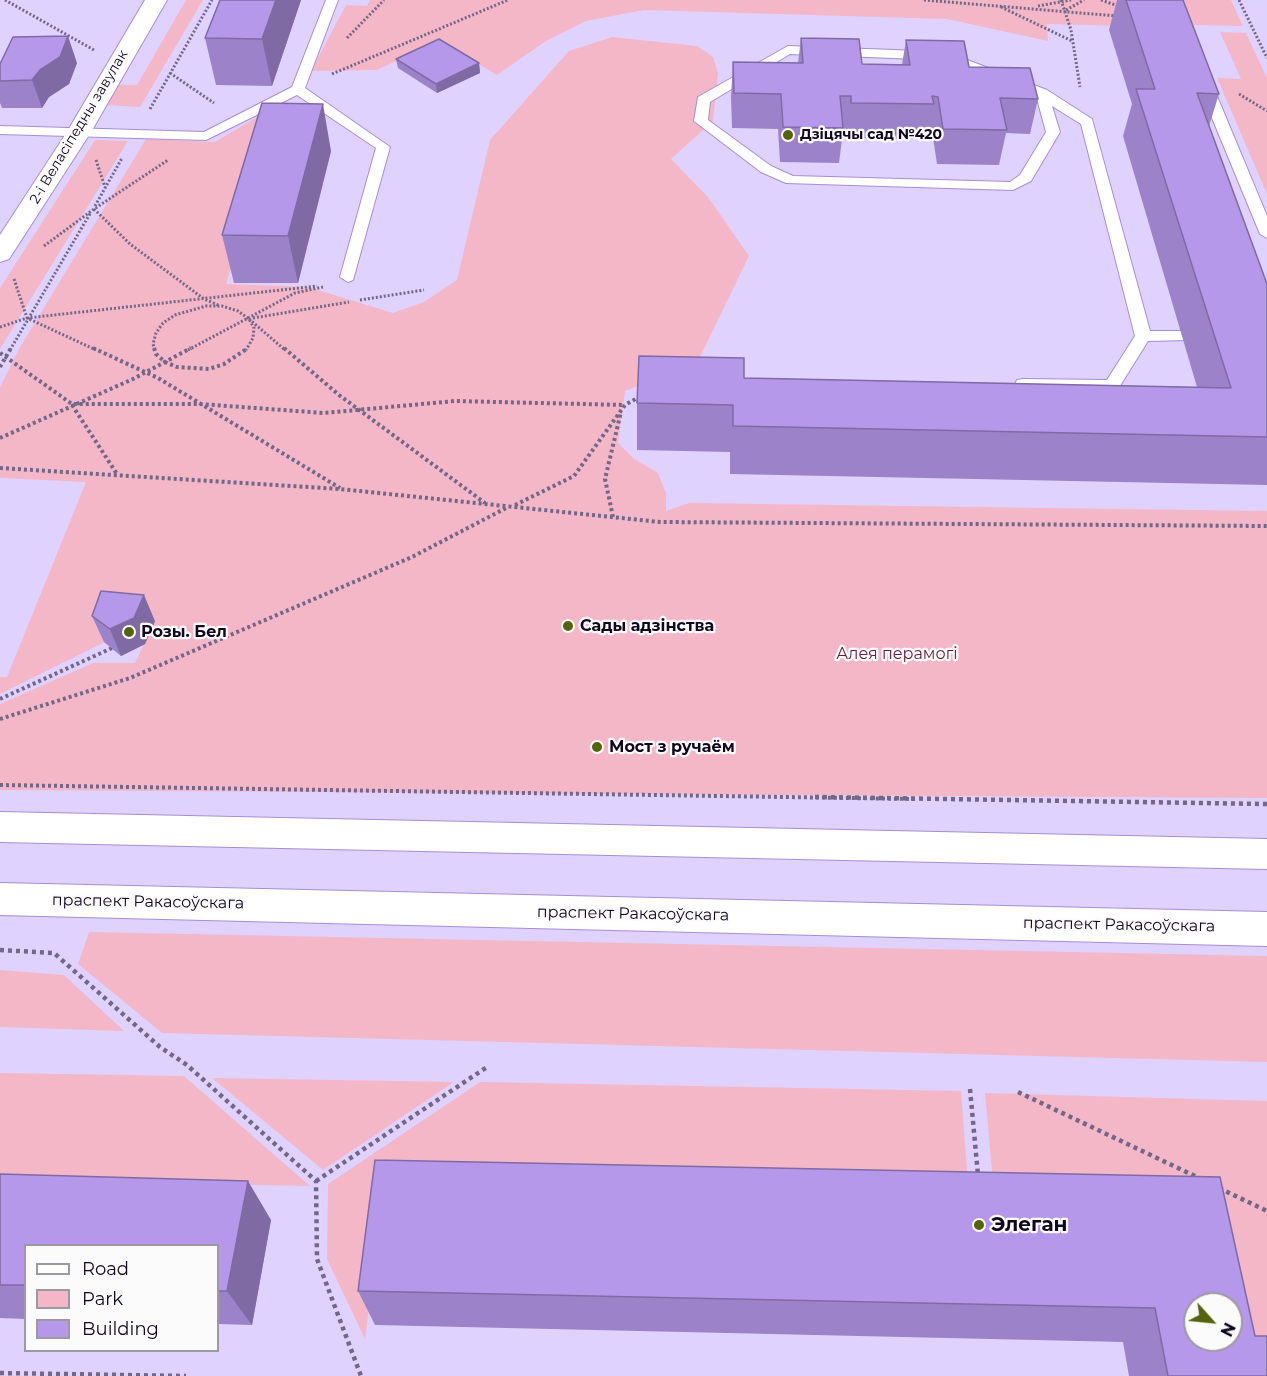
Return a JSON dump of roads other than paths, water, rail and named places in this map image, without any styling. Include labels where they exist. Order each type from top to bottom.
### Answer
[{"type":"main road","name":"2-і Веласіпедны завулак","points":[[6,250],[79,132],[156,0]]},
{"type":"main road","points":[[0,828],[1267,854]]},
{"type":"main road","name":"праспект Ракасоўскага","points":[[0,899],[1267,929]]},
{"type":"lane","points":[[0,130],[206,136],[298,89],[332,0]]},
{"type":"lane","points":[[1007,384],[1112,385],[1143,336],[1087,122],[1042,93],[946,56],[788,50],[703,100],[701,122],[766,169],[791,180],[1013,186],[1026,178],[1053,132],[1042,93]]},
{"type":"lane","points":[[1199,71],[1267,234]]},
{"type":"lane","points":[[298,89],[383,147],[343,280]]},
{"type":"lane","points":[[1143,336],[1182,336]]},
{"type":"place","name":"Дзіцячы сад №420","points":[[788,135]]},
{"type":"place","name":"Сады адзінства","points":[[568,626]]},
{"type":"place","name":"Розы. Бел","points":[[129,632]]},
{"type":"place","name":"Мост з ручаём","points":[[597,747]]},
{"type":"place","name":"Элеган","points":[[979,1225]]},
{"type":"park label","name":"Алея перамогі","points":[[897,654]]}]
